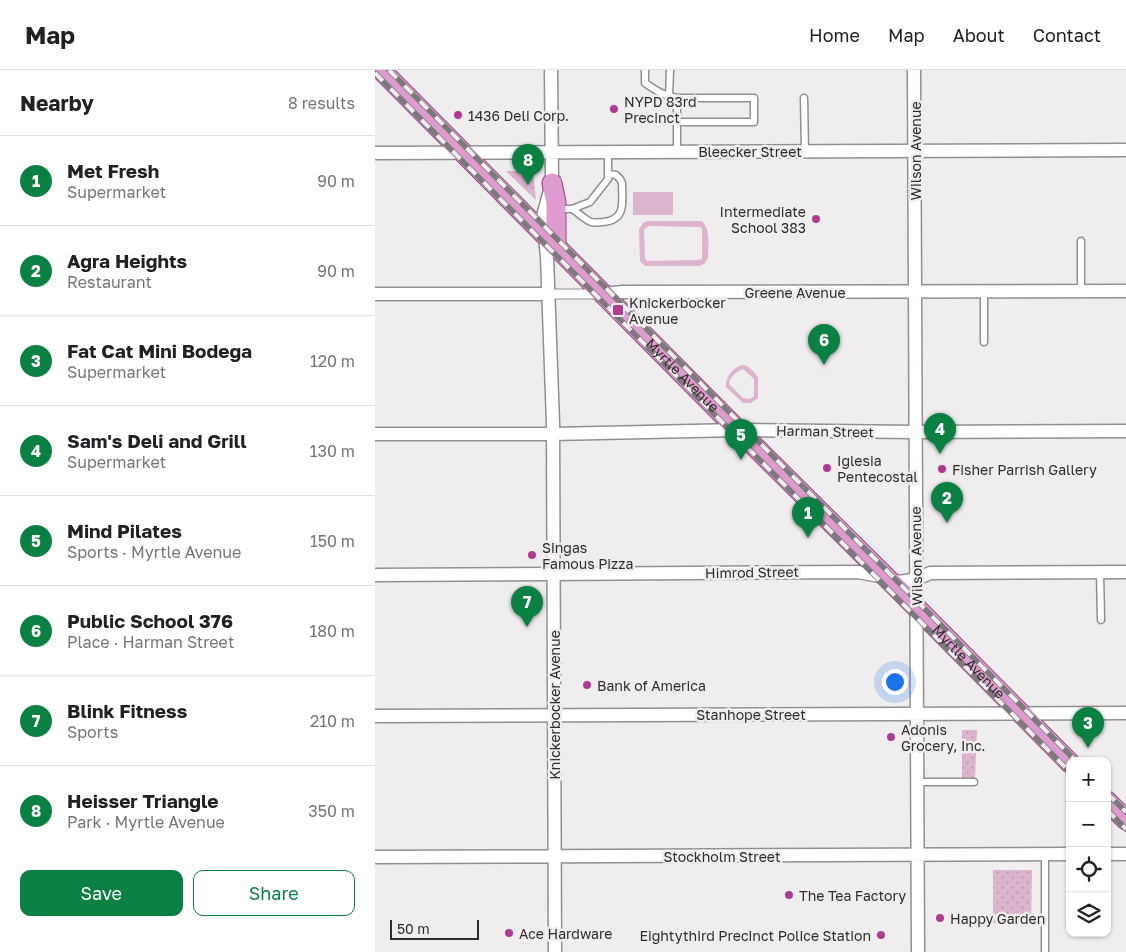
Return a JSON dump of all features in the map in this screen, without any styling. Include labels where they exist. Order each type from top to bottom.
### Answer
[{"type":"main road","name":"Myrtle Avenue","points":[[381,70],[1066,759]]},
{"type":"main road","points":[[550,240],[564,209],[552,183]]},
{"type":"main road","points":[[1108,802],[1126,820]]},
{"type":"street","name":"Knickerbocker Avenue","points":[[551,70],[552,183],[543,216],[550,240],[547,257],[553,434],[555,952]]},
{"type":"street","name":"Wilson Avenue","points":[[914,70],[917,952]]},
{"type":"street","name":"Bleecker Street","points":[[375,153],[1126,150]]},
{"type":"street","name":"Greene Avenue","points":[[375,294],[1126,290]]},
{"type":"street","name":"Harman Street","points":[[375,434],[553,434],[737,430],[915,432],[1126,431]]},
{"type":"street","name":"Himrod Street","points":[[375,575],[858,572],[885,577],[899,582],[917,579],[930,573],[1126,572]]},
{"type":"street","name":"Stanhope Street","points":[[375,716],[1126,713]]},
{"type":"street","name":"Stockholm Street","points":[[375,857],[1066,854]]},
{"type":"street","points":[[1111,854],[1126,854]]},
{"type":"lane","points":[[645,70],[645,83],[657,92],[669,97],[754,98],[754,122],[677,122]]},
{"type":"lane","points":[[669,97],[670,70]]},
{"type":"lane","points":[[677,98],[677,151]]},
{"type":"lane","points":[[804,98],[805,151]]},
{"type":"lane","points":[[564,209],[590,202],[608,179],[608,152]]},
{"type":"lane","points":[[564,209],[581,214],[589,222],[610,222],[619,216],[623,209],[622,183],[616,175],[608,174]]},
{"type":"lane","points":[[1081,241],[1081,291]]},
{"type":"lane","points":[[984,291],[984,342]]},
{"type":"lane","points":[[1100,572],[1101,620]]},
{"type":"lane","points":[[917,782],[974,782]]},
{"type":"lane","points":[[1045,854],[1045,952]]},
{"type":"shaded area","points":[[506,171],[533,171],[536,200]]},
{"type":"shaded area","points":[[633,192],[673,192],[673,215],[633,215]]},
{"type":"shaded area","points":[[702,221],[708,233],[708,258],[704,264],[699,266],[645,266],[640,261],[639,229],[644,222]],"holes":[[[649,226],[700,227],[702,229],[702,259],[647,261],[645,258],[644,230]]]},
{"type":"shaded area","points":[[739,366],[747,366],[758,377],[758,398],[751,403],[743,403],[726,387],[728,376]],"holes":[[[743,369],[754,379],[754,396],[750,399],[743,398],[729,384],[730,379]]]},
{"type":"shaded area","points":[[962,730],[977,730],[975,780],[962,779]]},
{"type":"shaded area","points":[[993,870],[1032,870],[1031,923],[993,923]]},
{"type":"railway","points":[[389,70],[1072,757]]},
{"type":"railway","points":[[375,73],[1066,768]]},
{"type":"railway","points":[[1111,797],[1126,812]]},
{"type":"railway","points":[[1111,814],[1126,829]]},
{"type":"place","name":"NYPD 83rd Precinct","points":[[614,109]]},
{"type":"place","name":"1436 Deli Corp.","points":[[458,115]]},
{"type":"place","name":"Heisser Triangle","points":[[528,185]]},
{"type":"place","name":"Intermediate School 383","points":[[816,219]]},
{"type":"place","name":"Knickerbocker Avenue","points":[[618,310]]},
{"type":"place","name":"Public School 376","points":[[824,365]]},
{"type":"place","name":"Sam's Deli and Grill","points":[[940,454]]},
{"type":"place","name":"Mind Pilates","points":[[741,460]]},
{"type":"place","name":"Iglesia Pentecostal","points":[[827,468]]},
{"type":"place","name":"Fisher Parrish Gallery","points":[[942,469]]},
{"type":"place","name":"Agra Heights","points":[[947,523]]},
{"type":"place","name":"Met Fresh","points":[[808,538]]},
{"type":"place","name":"Singas Famous Pizza","points":[[532,555]]},
{"type":"place","name":"Blink Fitness","points":[[527,627]]},
{"type":"place","name":"Bank of America","points":[[587,685]]},
{"type":"place","name":"Adonis Grocery, Inc.","points":[[891,737]]},
{"type":"place","name":"Fat Cat Mini Bodega","points":[[1088,748]]},
{"type":"place","name":"The Tea Factory","points":[[789,895]]},
{"type":"place","name":"Happy Garden","points":[[940,918]]},
{"type":"place","name":"Ace Hardware","points":[[509,933]]},
{"type":"place","name":"Eightythird Precinct Police Station","points":[[881,935]]}]
